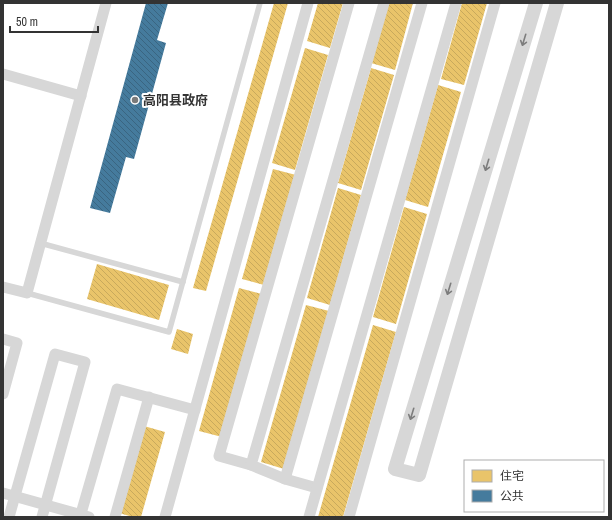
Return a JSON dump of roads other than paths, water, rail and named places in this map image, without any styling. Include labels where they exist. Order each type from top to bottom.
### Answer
[{"type":"street","points":[[3,287],[26,293],[106,3]]},
{"type":"street","points":[[165,517],[308,3]]},
{"type":"street","points":[[317,488],[285,479],[220,456],[350,3]]},
{"type":"street","points":[[251,466],[384,3]]},
{"type":"street","points":[[285,479],[422,3]]},
{"type":"street","points":[[309,517],[456,3]]},
{"type":"street","points":[[349,517],[495,3]]},
{"type":"street","points":[[536,3],[395,469],[419,475],[557,3]]},
{"type":"street","points":[[3,74],[81,96]]},
{"type":"street","points":[[3,339],[17,343],[3,394]]},
{"type":"street","points":[[9,517],[56,354],[85,362],[42,517]]},
{"type":"street","points":[[3,493],[83,516],[117,389],[194,410]]},
{"type":"street","points":[[115,517],[148,397]]},
{"type":"lane","points":[[26,293],[169,332],[260,3]]},
{"type":"lane","points":[[40,243],[183,282]]},
{"type":"place","name":"高阳县政府","points":[[135,100]]}]
